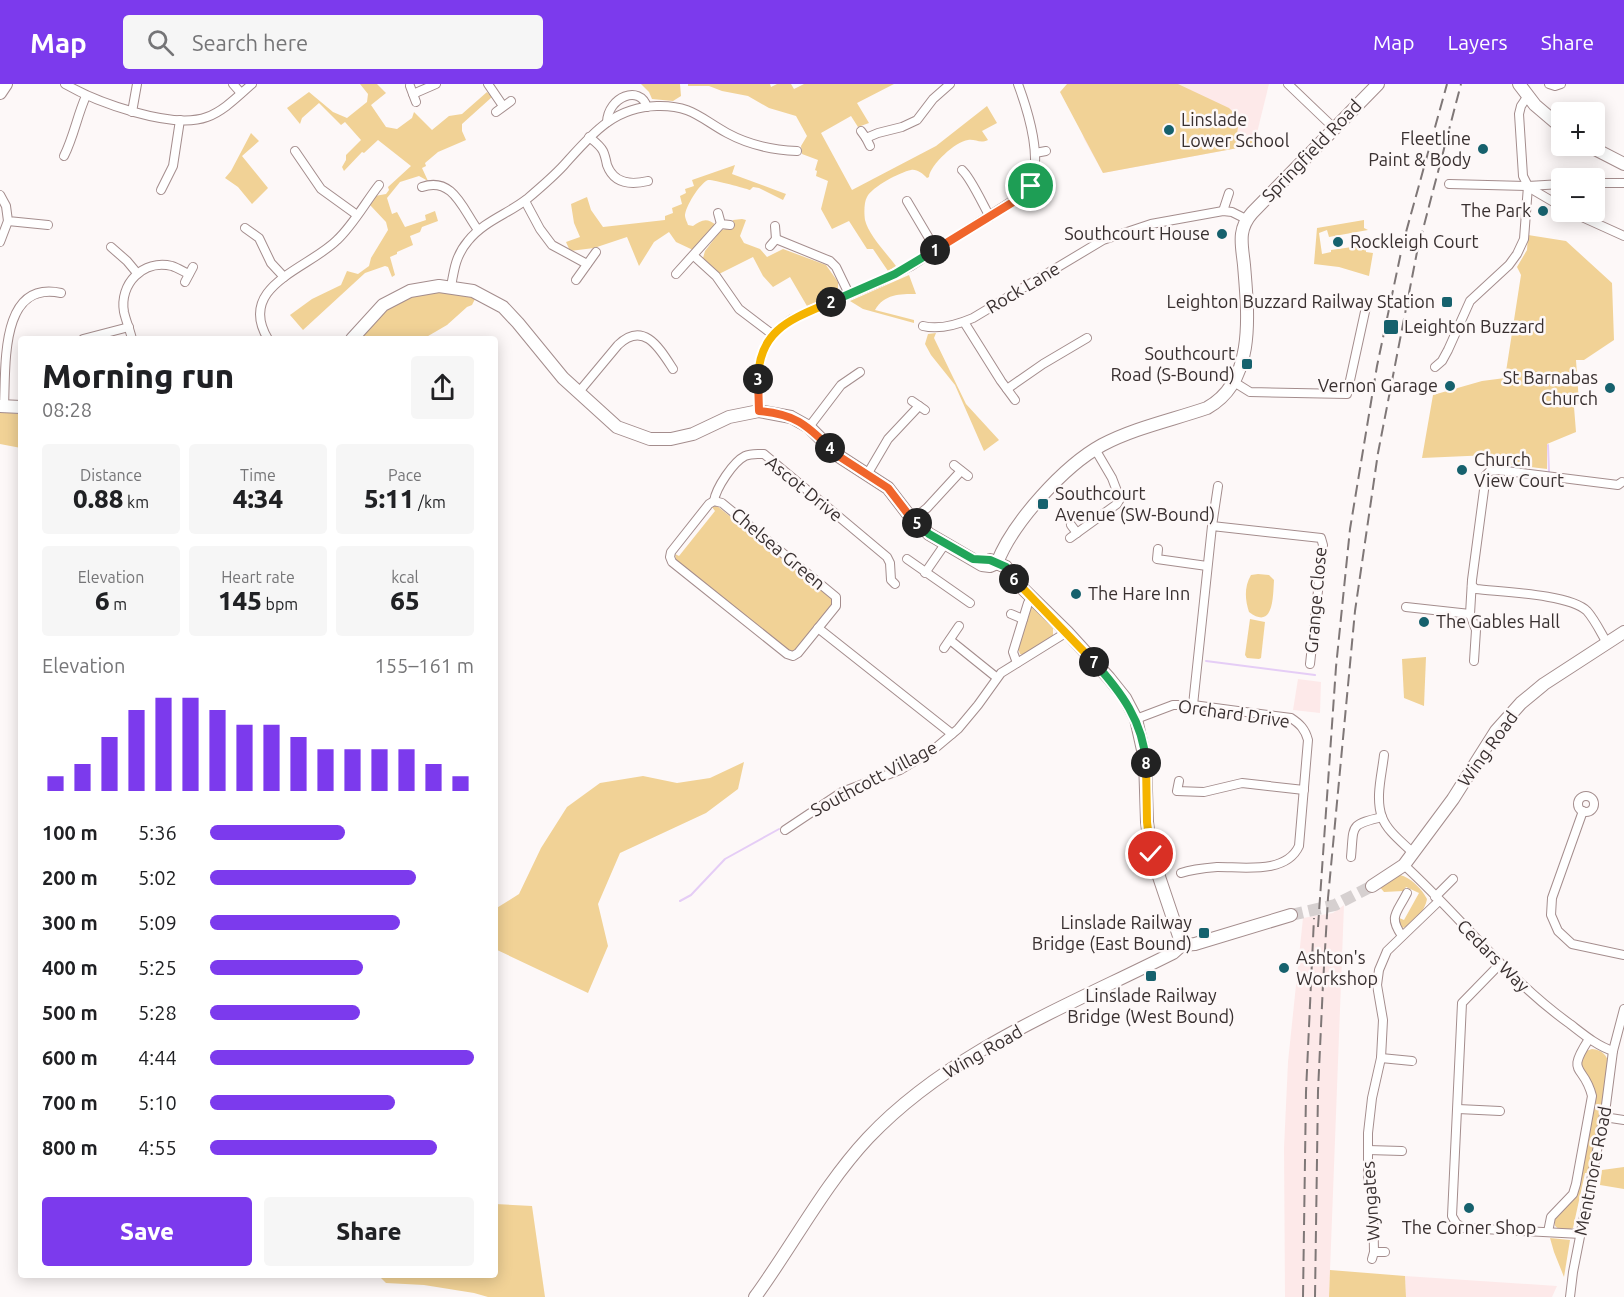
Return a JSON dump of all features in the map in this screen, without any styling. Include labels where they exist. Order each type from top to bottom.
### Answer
[{"type":"street","points":[[0,93],[6,84]]},
{"type":"street","points":[[65,84],[86,96],[132,112],[180,120],[208,117],[252,84]]},
{"type":"street","points":[[132,112],[137,84]]},
{"type":"street","points":[[233,84],[241,93]]},
{"type":"street","points":[[413,94],[436,84]]},
{"type":"street","points":[[488,84],[503,106]]},
{"type":"street","points":[[866,139],[917,120],[939,92],[950,84]]},
{"type":"street","points":[[759,411],[759,362],[772,334],[792,319],[903,270],[1018,199],[1031,186],[1036,172],[1035,153],[1018,84]]},
{"type":"street","points":[[1288,84],[1334,128]]},
{"type":"street","name":"Springfield Road","points":[[1246,219],[1378,84]]},
{"type":"street","points":[[1519,84],[1527,97],[1551,118]]},
{"type":"street","points":[[1549,84],[1555,86],[1561,84]]},
{"type":"street","points":[[607,122],[609,111],[620,93],[634,86],[646,98],[647,107]]},
{"type":"street","points":[[64,156],[74,146],[86,96]]},
{"type":"street","points":[[1527,97],[1519,114],[1522,176],[1528,186],[1551,200]]},
{"type":"street","points":[[451,286],[456,259],[478,230],[525,201],[564,166],[589,137],[607,122],[628,112],[647,107],[683,108],[698,113],[727,133],[760,147],[782,154],[797,151]]},
{"type":"street","points":[[161,190],[171,181],[180,120]]},
{"type":"street","points":[[589,137],[602,149],[615,178],[622,182],[636,184],[648,181]]},
{"type":"street","points":[[295,151],[321,189],[357,216]]},
{"type":"street","points":[[1035,153],[1046,151]]},
{"type":"street","points":[[1605,154],[1624,164]]},
{"type":"street","points":[[962,171],[968,176],[970,184],[990,217]]},
{"type":"street","points":[[1449,183],[1551,185]]},
{"type":"street","points":[[1605,183],[1624,183]]},
{"type":"street","points":[[266,336],[259,322],[260,305],[271,289],[284,277],[313,260],[338,240],[379,185]]},
{"type":"street","points":[[422,187],[444,186],[452,191],[478,230]]},
{"type":"street","points":[[1435,367],[1442,361],[1448,350],[1470,301],[1509,265],[1517,254],[1524,240],[1528,186]]},
{"type":"street","points":[[1223,211],[1229,193]]},
{"type":"street","points":[[0,195],[6,206],[8,221],[0,242]]},
{"type":"street","points":[[525,201],[552,245],[587,264]]},
{"type":"street","points":[[907,206],[936,250]]},
{"type":"street","name":"Rock Lane","points":[[924,326],[964,322],[988,310],[1103,240],[1151,224],[1223,211],[1232,212],[1246,219]]},
{"type":"street","points":[[676,274],[726,224],[718,213]]},
{"type":"street","points":[[1182,945],[1151,854],[1147,822],[1145,759],[1136,718],[1125,698],[1109,678],[1067,632],[1019,585],[1008,580],[1000,572],[997,563],[1006,544],[1037,502],[1066,471],[1095,449],[1126,435],[1207,408],[1227,394],[1242,360],[1247,327],[1248,308],[1242,240],[1242,227],[1246,219]]},
{"type":"street","points":[[8,221],[48,225]]},
{"type":"street","points":[[1593,222],[1624,236]]},
{"type":"street","points":[[775,226],[773,243],[830,261],[836,267],[849,294]]},
{"type":"street","points":[[245,228],[258,238],[271,263],[284,277]]},
{"type":"street","points":[[111,247],[137,273]]},
{"type":"street","points":[[576,280],[596,252]]},
{"type":"street","points":[[694,256],[716,276],[739,309],[772,334]]},
{"type":"street","points":[[131,336],[124,311],[124,299],[126,288],[137,273],[154,265],[161,265],[172,266],[189,275]]},
{"type":"street","points":[[355,336],[383,305],[395,297],[420,288],[451,286],[473,291],[502,307],[578,393],[617,427],[650,439],[671,439],[693,434],[729,417],[759,411],[790,417],[809,427],[837,455],[888,488],[913,519],[929,534],[973,559],[990,560],[997,563]]},
{"type":"street","points":[[18,407],[2,406],[4,331],[16,307],[27,297],[46,290],[61,293]]},
{"type":"street","points":[[1234,382],[1250,392],[1347,394],[1366,307]]},
{"type":"street","points":[[964,322],[1015,400]]},
{"type":"street","points":[[94,336],[129,327]]},
{"type":"street","points":[[578,393],[618,345],[633,336],[641,336],[655,342],[673,369]]},
{"type":"street","points":[[1007,389],[1043,364],[1077,349],[1088,338]]},
{"type":"street","points":[[809,427],[836,392],[856,372]]},
{"type":"street","points":[[868,473],[888,439],[918,405]]},
{"type":"street","points":[[1071,525],[1073,535],[1120,499],[1112,478],[1095,449]]},
{"type":"street","name":"Ascot Drive","points":[[714,501],[717,490],[739,460],[750,454],[764,454],[872,550],[887,557],[890,563],[891,580],[895,584]]},
{"type":"street","points":[[1474,661],[1476,630],[1470,614],[1486,475],[1490,471],[1498,470],[1618,485],[1624,482]]},
{"type":"street","points":[[913,519],[927,508],[961,471]]},
{"type":"street","points":[[1193,705],[1200,655],[1207,566],[1218,486]]},
{"type":"street","name":"Chelsea Green","points":[[714,501],[722,502],[841,600],[793,660],[667,556],[709,504],[714,501]]},
{"type":"street","name":"Grange Close","points":[[1212,526],[1321,538],[1323,545],[1310,664]]},
{"type":"street","points":[[925,573],[945,544]]},
{"type":"street","points":[[1158,549],[1157,559],[1207,566]]},
{"type":"street","points":[[907,559],[970,603]]},
{"type":"street","points":[[1472,586],[1476,589],[1558,598],[1578,604],[1587,611],[1607,643]]},
{"type":"street","points":[[1017,663],[1013,652],[1028,603]]},
{"type":"street","points":[[1406,607],[1470,614]]},
{"type":"street","points":[[1011,614],[1023,619]]},
{"type":"street","points":[[944,648],[959,626]]},
{"type":"street","points":[[818,628],[952,734]]},
{"type":"street","name":"Southcott Village","points":[[785,830],[842,792],[900,770],[933,750],[952,734],[978,705],[996,677],[1067,632]]},
{"type":"street","name":"Wing Road","points":[[1372,886],[1404,866],[1426,838],[1496,731],[1521,703],[1544,684],[1624,632]]},
{"type":"street","points":[[950,640],[996,677]]},
{"type":"street","name":"Orchard Drive","points":[[1136,718],[1173,705],[1193,705],[1291,718],[1298,722],[1308,740],[1299,846],[1295,856],[1283,863],[1256,868],[1218,867],[1181,873]]},
{"type":"street","points":[[1384,755],[1380,792],[1382,817],[1389,829],[1413,853]]},
{"type":"street","points":[[1179,781],[1177,791],[1195,793],[1242,783],[1304,789]]},
{"type":"street","points":[[1583,812],[1552,898],[1551,915],[1558,931],[1572,944],[1624,955]]},
{"type":"street","points":[[1351,857],[1354,828],[1357,824],[1382,817]]},
{"type":"street","name":"Cedars Way","points":[[1404,866],[1546,1008],[1589,1039],[1613,1051]]},
{"type":"street","name":"Wyngates","points":[[1385,1252],[1373,1256],[1373,1201],[1368,1176],[1372,1098],[1382,1058],[1383,1020],[1377,985],[1379,970],[1387,951],[1453,879]]},
{"type":"street","points":[[1402,936],[1394,924],[1394,917],[1407,894]]},
{"type":"street","name":"Wing Road","points":[[755,1297],[846,1164],[866,1139],[914,1094],[982,1050],[1173,953],[1182,945],[1195,944],[1291,915]]},
{"type":"street","points":[[1500,964],[1462,1003],[1452,1216],[1463,1228],[1581,1234]]},
{"type":"street","name":"Mentmore Road","points":[[1570,1297],[1604,1116],[1613,1051],[1624,1009]]},
{"type":"street","points":[[1548,1232],[1551,1217],[1573,1194],[1576,1184],[1592,1096],[1590,1087],[1577,1069],[1577,1058],[1589,1039]]},
{"type":"street","points":[[1382,1058],[1412,1060]]},
{"type":"street","points":[[1458,1109],[1500,1111]]},
{"type":"street","points":[[1604,1116],[1624,1120]]},
{"type":"street","name":"Wyngates","points":[[1368,1150],[1402,1151]]},
{"type":"shaded area","points":[[360,84],[377,84],[386,93],[371,105],[386,127],[397,129],[412,118],[414,112],[432,130],[449,116],[462,114],[487,92],[492,97],[462,124],[466,140],[438,152],[425,163],[426,166],[422,168],[428,181],[419,176],[400,182],[387,198],[392,214],[397,212],[405,227],[426,220],[425,215],[435,211],[438,221],[422,227],[420,232],[410,236],[413,245],[390,257],[395,275],[392,277],[388,267],[385,266],[365,273],[303,330],[290,315],[312,299],[341,285],[347,271],[358,274],[369,266],[371,258],[388,230],[386,222],[370,205],[375,196],[386,194],[388,187],[411,166],[378,140],[364,153],[362,152],[344,171],[342,167],[346,155],[361,140],[345,122],[341,125],[319,103],[302,118],[300,124],[287,108],[309,92],[333,112],[347,118],[367,102],[368,94]]},
{"type":"shaded area","points":[[641,84],[680,84],[681,96],[673,101],[652,99]]},
{"type":"shaded area","points":[[688,84],[770,84],[771,87],[777,84],[791,84],[794,89],[804,84],[894,84],[857,103],[869,123],[858,127],[851,116],[821,133],[852,190],[936,146],[987,106],[997,123],[982,131],[988,140],[963,141],[951,149],[934,166],[929,177],[911,170],[887,181],[874,189],[867,197],[864,211],[867,226],[896,266],[888,271],[873,249],[867,249],[849,221],[832,229],[821,209],[828,181],[816,176],[818,160],[802,154],[801,146],[807,136],[796,116],[769,108],[748,96],[709,86],[688,86]]},
{"type":"shaded area","name":"Linslade Lower School","points":[[1067,84],[1269,84],[1254,145],[1103,173],[1084,139]]},
{"type":"shaded area","name":"Linslade Lower School","points":[[1067,84],[1178,84],[1229,108],[1237,116],[1239,122],[1237,133],[1256,139],[1254,145],[1103,173],[1060,92]]},
{"type":"shaded area","points":[[251,133],[259,141],[242,156],[268,188],[252,204],[238,187],[225,178]]},
{"type":"shaded area","points":[[735,165],[732,174],[786,194],[783,200],[759,188],[753,187],[750,190],[708,180],[701,186],[687,207],[685,217],[688,225],[693,226],[707,220],[716,225],[693,250],[676,242],[669,232],[654,242],[639,266],[627,237],[594,248],[570,251],[566,242],[580,237],[574,223],[571,204],[587,197],[591,210],[603,227],[665,220],[665,216],[673,213],[672,208],[682,204],[680,196],[686,193],[685,189],[694,186],[692,180]]},
{"type":"shaded area","points":[[733,220],[746,220],[740,236],[744,243],[760,249],[767,257],[783,249],[826,265],[838,282],[838,294],[807,306],[790,277],[773,287],[763,276],[753,257],[717,275],[703,258],[705,251],[721,230],[732,228]]},
{"type":"shaded area","points":[[1364,220],[1364,228],[1368,230],[1329,237],[1327,230],[1319,233],[1322,254],[1331,252],[1331,250],[1366,245],[1366,252],[1373,253],[1369,276],[1339,267],[1314,264],[1317,228]]},
{"type":"shaded area","points":[[1528,235],[1566,241],[1612,283],[1614,340],[1584,360],[1576,360],[1579,403],[1574,407],[1576,432],[1547,444],[1547,469],[1499,463],[1490,455],[1422,458],[1433,395],[1482,381],[1505,378],[1521,275],[1517,267],[1527,250]]},
{"type":"shaded area","points":[[909,275],[916,294],[888,298],[875,310],[914,320],[914,323],[863,309],[850,301]]},
{"type":"shaded area","points":[[439,291],[476,297],[472,305],[447,325],[428,336],[362,336],[393,306]]},
{"type":"shaded area","points":[[936,333],[934,338],[966,404],[999,440],[984,451],[955,385],[925,344],[928,334]]},
{"type":"shaded area","points":[[0,412],[18,414],[18,447],[0,444]]},
{"type":"shaded area","points":[[717,506],[832,597],[833,603],[795,651],[789,651],[676,560],[675,554],[679,556],[715,511],[712,507]]},
{"type":"shaded area","points":[[1251,575],[1269,575],[1274,580],[1271,609],[1263,617],[1257,617],[1249,612],[1246,598],[1246,589]]},
{"type":"shaded area","points":[[1031,605],[1053,628],[1053,636],[1024,655],[1020,654],[1018,648]]},
{"type":"shaded area","points":[[1250,619],[1265,622],[1261,658],[1259,659],[1247,658],[1245,655]]},
{"type":"shaded area","points":[[1426,657],[1424,706],[1404,698],[1402,659]]},
{"type":"shaded area","points":[[1298,679],[1321,682],[1320,713],[1293,710]]},
{"type":"shaded area","points":[[744,762],[738,789],[706,813],[620,853],[598,904],[608,946],[588,993],[498,950],[498,907],[519,894],[541,848],[567,807],[600,783],[643,776],[677,783],[710,778]]},
{"type":"shaded area","points":[[1400,875],[1415,884],[1427,899],[1417,918],[1401,928],[1397,917],[1404,920],[1419,893],[1406,887],[1403,891],[1384,892],[1379,886]]},
{"type":"shaded area","points":[[1344,905],[1329,1297],[1285,1297],[1284,1148],[1288,1062],[1303,918],[1333,913]]},
{"type":"shaded area","points":[[1592,1049],[1604,1054],[1609,1064],[1589,1173],[1585,1173],[1573,1228],[1564,1230],[1555,1226],[1554,1218],[1568,1204],[1595,1100],[1578,1065],[1586,1051]]},
{"type":"shaded area","points":[[1624,1167],[1624,1189],[1600,1185],[1602,1170]]},
{"type":"shaded area","points":[[498,1204],[532,1206],[545,1297],[488,1297],[424,1285],[386,1283],[381,1278],[498,1278]]},
{"type":"shaded area","points":[[1550,1238],[1570,1240],[1564,1277],[1554,1252]]},
{"type":"shaded area","points":[[1330,1270],[1405,1276],[1406,1297],[1329,1297]]},
{"type":"shaded area","points":[[1405,1276],[1557,1286],[1552,1297],[1406,1297]]},
{"type":"waterway","points":[[1548,445],[1549,472]]},
{"type":"waterway","points":[[1206,661],[1315,675]]},
{"type":"waterway","points":[[680,901],[691,895],[725,859],[779,829]]},
{"type":"tunnel","points":[[1291,915],[1335,905],[1372,886]]},
{"type":"railway","points":[[1318,927],[1336,667],[1350,529],[1377,366],[1403,243],[1447,84]]},
{"type":"railway","points":[[1315,1297],[1318,1091],[1328,898],[1355,611],[1378,453],[1417,252],[1461,84]]},
{"type":"railway","points":[[1303,1297],[1306,1092],[1314,918]]},
{"type":"place","name":"Linslade Lower School","points":[[1169,130]]},
{"type":"place","name":"Fleetline Paint & Body","points":[[1483,149]]},
{"type":"place","name":"The Park","points":[[1543,211]]},
{"type":"place","name":"Southcourt House","points":[[1222,234]]},
{"type":"place","name":"Rockleigh Court","points":[[1338,242]]},
{"type":"place","name":"Leighton Buzzard Railway Station","points":[[1447,302]]},
{"type":"place","name":"Leighton Buzzard","points":[[1391,327]]},
{"type":"place","name":"Southcourt Road (S-Bound)","points":[[1247,364]]},
{"type":"place","name":"Vernon Garage","points":[[1450,386]]},
{"type":"place","name":"St Barnabas Church","points":[[1610,388]]},
{"type":"place","name":"Church View Court","points":[[1462,470]]},
{"type":"place","name":"Southcourt Avenue (SW-Bound)","points":[[1043,504]]},
{"type":"place","name":"The Hare Inn","points":[[1076,594]]},
{"type":"place","name":"The Gables Hall","points":[[1424,622]]},
{"type":"place","name":"Linslade Railway Bridge (East Bound)","points":[[1204,933]]},
{"type":"place","name":"Ashton's Workshop","points":[[1284,968]]},
{"type":"place","name":"Linslade Railway Bridge (West Bound)","points":[[1151,976]]},
{"type":"place","name":"The Corner Shop","points":[[1469,1208]]},
{"type":"route","points":[[1031,186],[1018,199],[911,266],[781,326],[772,334],[759,362],[759,411],[790,417],[809,427],[837,455],[888,488],[908,514],[929,534],[973,559],[990,560],[1006,567],[1019,585],[1031,594],[1109,678],[1125,698],[1136,718],[1142,741],[1151,854]]}]
